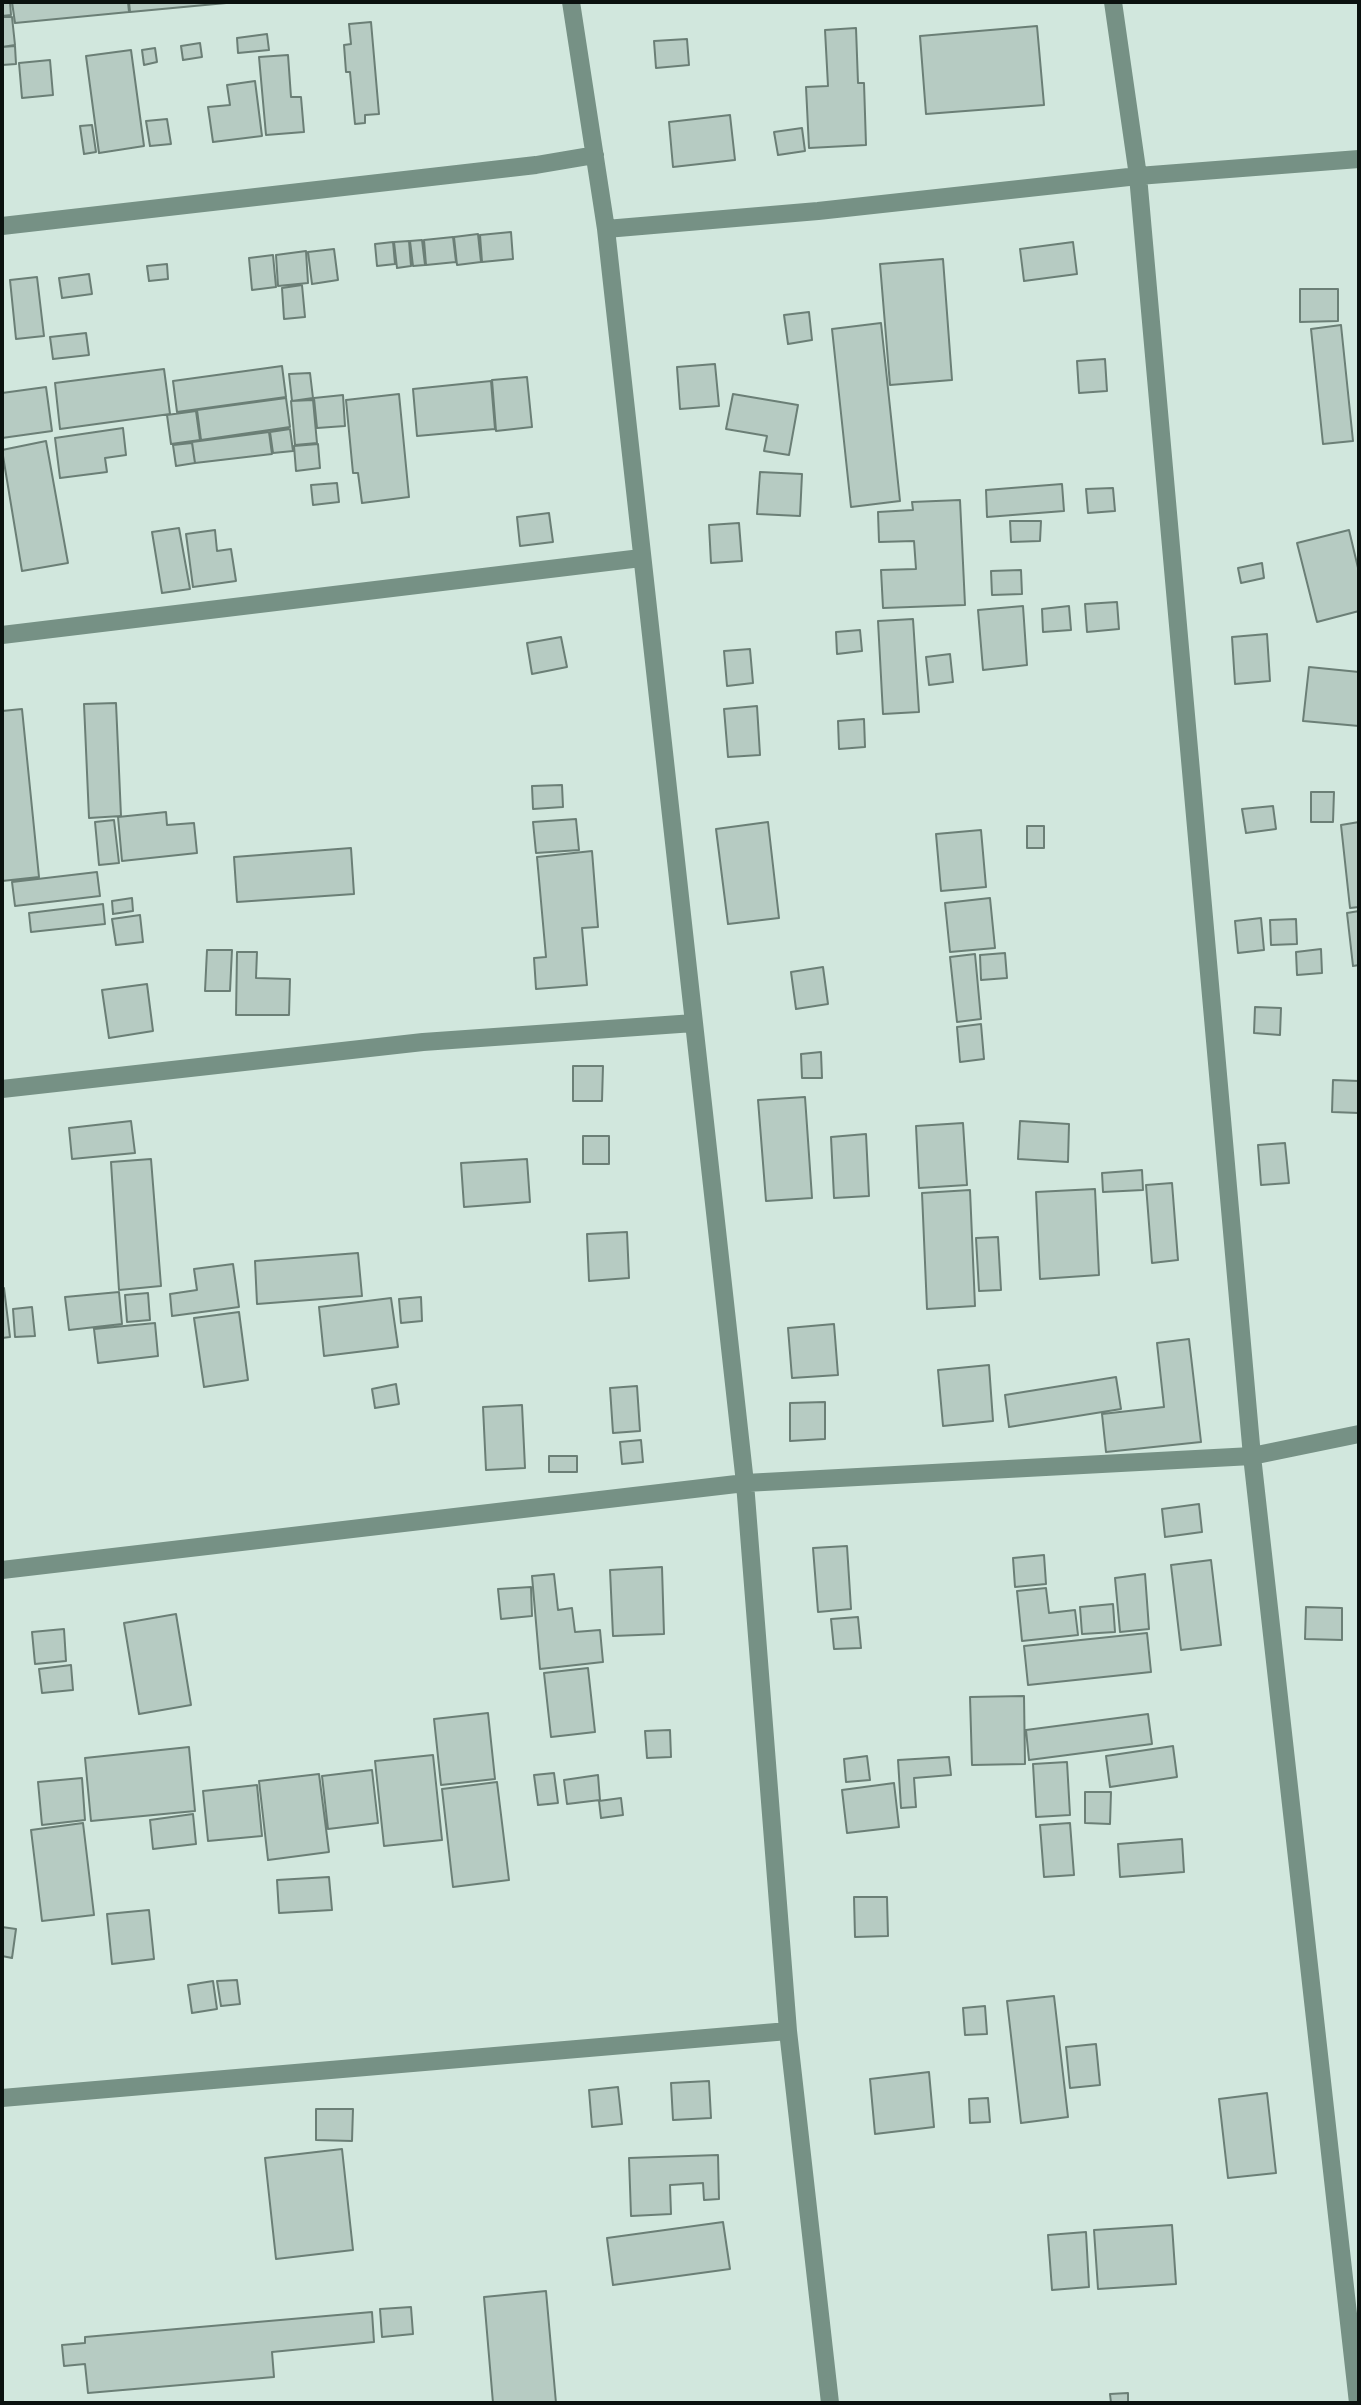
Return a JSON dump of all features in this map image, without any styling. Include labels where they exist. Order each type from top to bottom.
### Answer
[{"type":"street","points":[[571,2],[606,229],[745,1483],[788,2031],[830,2403]]},
{"type":"street","points":[[1113,2],[1138,176],[1252,1456],[1358,2403]]},
{"type":"street","points":[[2,226],[536,165],[595,155]]},
{"type":"street","points":[[606,229],[818,211],[1138,176],[1359,159]]},
{"type":"street","points":[[2,635],[641,558]]},
{"type":"street","points":[[2,1089],[423,1042],[694,1023]]},
{"type":"street","points":[[2,1570],[745,1483],[1252,1456],[1359,1434]]},
{"type":"street","points":[[2,2098],[788,2031]]},
{"type":"building","points":[[2,2],[10,2],[11,15],[2,16]]},
{"type":"building","points":[[12,2],[128,2],[129,12],[15,23]]},
{"type":"building","points":[[129,2],[237,2],[130,12]]},
{"type":"building","points":[[2,17],[12,17],[15,45],[2,47]]},
{"type":"building","points":[[371,22],[379,114],[365,115],[365,123],[355,124],[350,72],[346,72],[344,45],[351,44],[349,24]]},
{"type":"building","points":[[1037,26],[1044,105],[926,114],[920,36]]},
{"type":"building","points":[[856,28],[858,83],[864,83],[866,145],[809,148],[806,87],[828,86],[825,30]]},
{"type":"building","points":[[267,34],[269,50],[238,53],[237,38]]},
{"type":"building","points":[[687,39],[689,65],[656,68],[654,41]]},
{"type":"building","points":[[200,43],[202,57],[183,60],[181,46]]},
{"type":"building","points":[[15,46],[16,64],[2,65],[2,47]]},
{"type":"building","points":[[155,48],[157,62],[144,65],[142,50]]},
{"type":"building","points":[[131,50],[144,146],[99,153],[86,56]]},
{"type":"building","points":[[288,55],[291,97],[301,97],[304,132],[266,135],[259,57]]},
{"type":"building","points":[[50,60],[53,95],[22,98],[19,63]]},
{"type":"building","points":[[255,81],[262,136],[213,142],[208,107],[230,105],[227,85]]},
{"type":"building","points":[[730,115],[735,160],[673,167],[669,122]]},
{"type":"building","points":[[167,119],[171,144],[150,146],[146,121]]},
{"type":"building","points":[[92,125],[96,152],[84,154],[80,126]]},
{"type":"building","points":[[802,128],[805,151],[778,155],[774,132]]},
{"type":"building","points":[[511,232],[513,259],[482,262],[480,235]]},
{"type":"building","points":[[478,234],[481,262],[457,265],[454,237]]},
{"type":"building","points":[[453,237],[456,262],[426,265],[424,240]]},
{"type":"building","points":[[422,240],[425,265],[413,266],[410,241]]},
{"type":"building","points":[[409,241],[411,266],[397,268],[394,242]]},
{"type":"building","points":[[393,242],[395,264],[377,266],[375,244]]},
{"type":"building","points":[[1073,242],[1077,274],[1024,281],[1020,249]]},
{"type":"building","points":[[334,249],[338,280],[312,284],[308,252]]},
{"type":"building","points":[[306,251],[308,283],[278,286],[276,255]]},
{"type":"building","points":[[273,255],[276,287],[252,290],[249,258]]},
{"type":"building","points":[[943,259],[952,380],[890,385],[880,264]]},
{"type":"building","points":[[167,264],[168,279],[149,281],[147,266]]},
{"type":"building","points":[[89,274],[92,294],[62,298],[59,278]]},
{"type":"building","points":[[37,277],[44,336],[16,339],[10,280]]},
{"type":"building","points":[[302,285],[305,317],[284,319],[282,288]]},
{"type":"building","points":[[1300,289],[1338,289],[1338,321],[1300,322]]},
{"type":"building","points":[[809,312],[812,340],[788,344],[784,315]]},
{"type":"building","points":[[881,323],[900,501],[851,507],[832,329]]},
{"type":"building","points":[[1341,325],[1353,441],[1323,444],[1311,329]]},
{"type":"building","points":[[86,333],[89,355],[53,359],[50,337]]},
{"type":"building","points":[[1105,359],[1107,391],[1079,393],[1077,361]]},
{"type":"building","points":[[715,364],[719,406],[680,409],[677,367]]},
{"type":"building","points":[[282,366],[286,397],[177,412],[173,381]]},
{"type":"building","points":[[164,369],[170,414],[60,429],[55,383]]},
{"type":"building","points":[[310,373],[313,398],[292,401],[289,374]]},
{"type":"building","points":[[527,377],[532,427],[496,431],[492,380]]},
{"type":"building","points":[[491,381],[495,429],[417,436],[413,389]]},
{"type":"building","points":[[46,387],[52,431],[2,438],[2,393]]},
{"type":"building","points":[[399,394],[409,497],[362,503],[358,473],[353,473],[346,400]]},
{"type":"building","points":[[733,394],[798,405],[789,455],[764,451],[767,436],[726,429]]},
{"type":"building","points":[[343,395],[345,426],[317,428],[314,398]]},
{"type":"building","points":[[286,398],[290,427],[201,440],[197,410]]},
{"type":"building","points":[[313,400],[317,443],[295,445],[291,401]]},
{"type":"building","points":[[196,411],[200,440],[171,444],[167,415]]},
{"type":"building","points":[[123,428],[126,455],[105,458],[107,472],[60,478],[55,438]]},
{"type":"building","points":[[290,429],[293,451],[273,453],[270,432]]},
{"type":"building","points":[[269,432],[272,454],[195,463],[192,442]]},
{"type":"building","points":[[46,441],[68,563],[22,571],[2,450]]},
{"type":"building","points":[[192,443],[195,463],[176,466],[173,445]]},
{"type":"building","points":[[318,444],[320,468],[296,471],[294,446]]},
{"type":"building","points":[[760,472],[802,474],[800,516],[757,514]]},
{"type":"building","points":[[337,483],[339,502],[313,505],[311,485]]},
{"type":"building","points":[[1062,484],[1064,511],[987,517],[986,490]]},
{"type":"building","points":[[1113,488],[1115,511],[1088,513],[1086,489]]},
{"type":"building","points":[[960,500],[965,605],[883,608],[881,570],[916,569],[914,541],[879,542],[878,512],[913,510],[912,502]]},
{"type":"building","points":[[549,513],[553,542],[520,546],[517,517]]},
{"type":"building","points":[[1010,521],[1041,521],[1040,541],[1011,542]]},
{"type":"building","points":[[739,523],[742,561],[711,563],[709,525]]},
{"type":"building","points":[[179,528],[190,589],[162,593],[152,532]]},
{"type":"building","points":[[215,530],[217,551],[231,549],[236,581],[193,587],[186,534]]},
{"type":"building","points":[[1349,530],[1359,572],[1359,611],[1317,622],[1297,543]]},
{"type":"building","points":[[1262,563],[1264,578],[1241,583],[1238,568]]},
{"type":"building","points":[[1021,570],[1022,594],[992,595],[991,571]]},
{"type":"building","points":[[1117,602],[1119,629],[1087,632],[1085,604]]},
{"type":"building","points":[[1023,606],[1027,665],[983,670],[978,610]]},
{"type":"building","points":[[1069,606],[1071,630],[1043,632],[1042,609]]},
{"type":"building","points":[[913,619],[919,712],[883,714],[878,621]]},
{"type":"building","points":[[860,630],[862,651],[837,654],[836,632]]},
{"type":"building","points":[[1267,634],[1270,681],[1235,684],[1232,637]]},
{"type":"building","points":[[561,637],[567,667],[532,674],[527,643]]},
{"type":"building","points":[[750,649],[753,683],[727,686],[724,651]]},
{"type":"building","points":[[950,654],[953,682],[929,685],[926,657]]},
{"type":"building","points":[[1309,667],[1359,672],[1359,726],[1303,721]]},
{"type":"building","points":[[116,703],[121,816],[89,818],[84,704]]},
{"type":"building","points":[[757,706],[760,755],[728,757],[724,709]]},
{"type":"building","points":[[22,709],[39,877],[2,881],[2,711]]},
{"type":"building","points":[[864,719],[865,747],[839,749],[838,721]]},
{"type":"building","points":[[562,785],[563,807],[533,809],[532,786]]},
{"type":"building","points":[[1311,792],[1334,792],[1333,822],[1311,822]]},
{"type":"building","points":[[1273,806],[1276,829],[1246,833],[1242,809]]},
{"type":"building","points":[[166,812],[167,825],[194,823],[197,853],[122,861],[118,817]]},
{"type":"building","points":[[576,819],[579,850],[536,853],[533,822]]},
{"type":"building","points":[[114,820],[119,863],[99,865],[95,822]]},
{"type":"building","points":[[768,822],[779,918],[728,924],[716,829]]},
{"type":"building","points":[[1359,822],[1359,907],[1350,908],[1341,825]]},
{"type":"building","points":[[1027,826],[1044,826],[1044,848],[1027,848]]},
{"type":"building","points":[[981,830],[986,887],[941,891],[936,834]]},
{"type":"building","points":[[351,848],[354,894],[237,902],[234,857]]},
{"type":"building","points":[[592,851],[598,927],[582,928],[587,985],[536,989],[534,958],[546,957],[537,857]]},
{"type":"building","points":[[97,872],[100,896],[15,906],[12,882]]},
{"type":"building","points":[[132,898],[133,911],[113,914],[112,901]]},
{"type":"building","points":[[990,898],[995,948],[950,952],[945,903]]},
{"type":"building","points":[[103,904],[105,924],[31,932],[29,913]]},
{"type":"building","points":[[1359,911],[1359,965],[1353,966],[1347,913]]},
{"type":"building","points":[[140,915],[143,942],[116,945],[112,919]]},
{"type":"building","points":[[1261,918],[1264,950],[1238,953],[1235,921]]},
{"type":"building","points":[[1296,919],[1297,944],[1271,945],[1270,920]]},
{"type":"building","points":[[1321,949],[1322,973],[1297,975],[1296,952]]},
{"type":"building","points":[[207,950],[232,950],[230,991],[205,991]]},
{"type":"building","points":[[237,952],[257,952],[256,978],[290,979],[289,1015],[236,1015]]},
{"type":"building","points":[[1005,953],[1007,978],[981,980],[980,955]]},
{"type":"building","points":[[975,954],[981,1019],[957,1022],[950,957]]},
{"type":"building","points":[[823,967],[828,1004],[796,1009],[791,972]]},
{"type":"building","points":[[147,984],[153,1031],[109,1038],[102,990]]},
{"type":"building","points":[[1255,1007],[1281,1008],[1280,1035],[1254,1033]]},
{"type":"building","points":[[981,1024],[984,1059],[960,1062],[957,1027]]},
{"type":"building","points":[[821,1052],[822,1078],[802,1078],[801,1054]]},
{"type":"building","points":[[573,1066],[603,1066],[602,1101],[573,1101]]},
{"type":"building","points":[[1333,1080],[1359,1081],[1359,1113],[1332,1112]]},
{"type":"building","points":[[805,1097],[812,1198],[766,1201],[758,1100]]},
{"type":"building","points":[[131,1121],[135,1153],[72,1159],[69,1128]]},
{"type":"building","points":[[1020,1121],[1069,1124],[1068,1162],[1018,1159]]},
{"type":"building","points":[[963,1123],[967,1185],[919,1188],[916,1126]]},
{"type":"building","points":[[866,1134],[869,1196],[834,1198],[831,1137]]},
{"type":"building","points":[[583,1136],[609,1136],[609,1164],[583,1164]]},
{"type":"building","points":[[1285,1143],[1289,1183],[1261,1185],[1258,1145]]},
{"type":"building","points":[[151,1159],[161,1286],[119,1290],[111,1162]]},
{"type":"building","points":[[527,1159],[530,1202],[464,1207],[461,1163]]},
{"type":"building","points":[[1142,1170],[1143,1190],[1103,1192],[1102,1173]]},
{"type":"building","points":[[1172,1183],[1178,1260],[1152,1263],[1146,1185]]},
{"type":"building","points":[[1095,1189],[1099,1275],[1040,1279],[1036,1192]]},
{"type":"building","points":[[970,1190],[975,1306],[927,1309],[922,1193]]},
{"type":"building","points":[[627,1232],[629,1278],[589,1281],[587,1234]]},
{"type":"building","points":[[998,1237],[1001,1290],[979,1291],[976,1238]]},
{"type":"building","points":[[358,1253],[362,1296],[257,1304],[255,1261]]},
{"type":"building","points":[[233,1264],[239,1307],[172,1316],[170,1294],[197,1290],[194,1269]]},
{"type":"building","points":[[4,1288],[10,1337],[2,1338],[2,1289]]},
{"type":"building","points":[[119,1292],[122,1324],[69,1330],[65,1297]]},
{"type":"building","points":[[148,1293],[150,1320],[127,1322],[125,1295]]},
{"type":"building","points":[[421,1297],[422,1321],[401,1323],[399,1299]]},
{"type":"building","points":[[391,1298],[398,1347],[324,1356],[319,1307]]},
{"type":"building","points":[[32,1307],[35,1336],[15,1337],[13,1309]]},
{"type":"building","points":[[239,1312],[248,1380],[204,1387],[194,1318]]},
{"type":"building","points":[[155,1323],[158,1356],[98,1363],[94,1329]]},
{"type":"building","points":[[834,1324],[838,1375],[792,1378],[788,1328]]},
{"type":"building","points":[[1189,1339],[1201,1442],[1106,1452],[1102,1414],[1164,1407],[1157,1343]]},
{"type":"building","points":[[989,1365],[993,1421],[943,1426],[938,1370]]},
{"type":"building","points":[[1116,1377],[1121,1409],[1009,1427],[1005,1395]]},
{"type":"building","points":[[396,1384],[399,1404],[375,1408],[372,1389]]},
{"type":"building","points":[[637,1386],[640,1431],[613,1433],[610,1388]]},
{"type":"building","points":[[825,1402],[825,1439],[790,1441],[790,1403]]},
{"type":"building","points":[[522,1405],[525,1468],[486,1470],[483,1407]]},
{"type":"building","points":[[641,1440],[643,1462],[622,1464],[620,1442]]},
{"type":"building","points":[[549,1456],[577,1456],[577,1472],[549,1472]]},
{"type":"building","points":[[1199,1504],[1202,1532],[1165,1537],[1162,1509]]},
{"type":"building","points":[[847,1546],[851,1609],[818,1612],[813,1548]]},
{"type":"building","points":[[1044,1555],[1046,1584],[1015,1587],[1013,1558]]},
{"type":"building","points":[[1211,1560],[1221,1645],[1181,1650],[1171,1565]]},
{"type":"building","points":[[662,1567],[664,1634],[613,1636],[610,1570]]},
{"type":"building","points":[[554,1574],[558,1610],[572,1608],[575,1632],[600,1630],[603,1662],[540,1669],[532,1576]]},
{"type":"building","points":[[1145,1574],[1149,1629],[1120,1632],[1115,1578]]},
{"type":"building","points":[[531,1587],[532,1616],[501,1619],[498,1589]]},
{"type":"building","points":[[1046,1588],[1049,1613],[1075,1610],[1078,1635],[1022,1641],[1017,1591]]},
{"type":"building","points":[[1113,1604],[1115,1632],[1082,1634],[1080,1607]]},
{"type":"building","points":[[1306,1607],[1342,1608],[1342,1640],[1305,1639]]},
{"type":"building","points":[[176,1614],[191,1705],[139,1714],[124,1623]]},
{"type":"building","points":[[858,1617],[861,1648],[834,1649],[831,1619]]},
{"type":"building","points":[[64,1629],[66,1661],[35,1664],[32,1632]]},
{"type":"building","points":[[1147,1633],[1151,1672],[1028,1685],[1024,1646]]},
{"type":"building","points":[[71,1665],[73,1690],[42,1693],[39,1669]]},
{"type":"building","points":[[588,1668],[595,1732],[551,1737],[544,1673]]},
{"type":"building","points":[[1024,1696],[1025,1764],[972,1765],[970,1697]]},
{"type":"building","points":[[488,1713],[495,1779],[441,1785],[434,1719]]},
{"type":"building","points":[[1148,1714],[1152,1744],[1029,1760],[1026,1730]]},
{"type":"building","points":[[670,1730],[671,1757],[647,1758],[645,1731]]},
{"type":"building","points":[[1173,1746],[1177,1777],[1110,1787],[1106,1756]]},
{"type":"building","points":[[189,1747],[195,1811],[91,1821],[85,1758]]},
{"type":"building","points":[[433,1755],[442,1840],[384,1846],[375,1761]]},
{"type":"building","points":[[867,1756],[870,1780],[846,1782],[844,1759]]},
{"type":"building","points":[[949,1757],[951,1775],[914,1778],[916,1807],[901,1808],[898,1760]]},
{"type":"building","points":[[1067,1762],[1070,1815],[1036,1817],[1033,1764]]},
{"type":"building","points":[[372,1770],[378,1823],[328,1829],[322,1776]]},
{"type":"building","points":[[554,1773],[558,1803],[538,1805],[534,1775]]},
{"type":"building","points":[[319,1774],[329,1852],[268,1860],[259,1781]]},
{"type":"building","points":[[598,1775],[600,1800],[567,1804],[564,1780]]},
{"type":"building","points":[[82,1778],[85,1820],[42,1825],[38,1782]]},
{"type":"building","points":[[497,1782],[509,1880],[453,1887],[442,1789]]},
{"type":"building","points":[[894,1783],[899,1827],[847,1833],[842,1790]]},
{"type":"building","points":[[257,1785],[262,1836],[208,1841],[203,1791]]},
{"type":"building","points":[[1085,1792],[1111,1792],[1110,1824],[1085,1823]]},
{"type":"building","points":[[621,1798],[623,1815],[601,1818],[599,1801]]},
{"type":"building","points":[[193,1814],[196,1844],[153,1849],[150,1820]]},
{"type":"building","points":[[83,1823],[94,1915],[42,1921],[31,1830]]},
{"type":"building","points":[[1070,1823],[1074,1875],[1044,1877],[1040,1825]]},
{"type":"building","points":[[1182,1839],[1184,1872],[1120,1877],[1118,1844]]},
{"type":"building","points":[[329,1877],[332,1910],[279,1913],[277,1880]]},
{"type":"building","points":[[854,1897],[887,1897],[888,1936],[855,1937]]},
{"type":"building","points":[[149,1910],[154,1959],[112,1964],[107,1914]]},
{"type":"building","points":[[2,1927],[16,1929],[12,1958],[2,1956]]},
{"type":"building","points":[[237,1980],[240,2004],[221,2006],[217,1981]]},
{"type":"building","points":[[213,1981],[217,2009],[192,2013],[188,1985]]},
{"type":"building","points":[[1054,1996],[1068,2117],[1021,2123],[1007,2001]]},
{"type":"building","points":[[985,2006],[987,2034],[965,2035],[963,2008]]},
{"type":"building","points":[[1096,2044],[1100,2085],[1070,2088],[1066,2047]]},
{"type":"building","points":[[929,2072],[934,2127],[875,2134],[870,2079]]},
{"type":"building","points":[[709,2081],[711,2118],[673,2120],[671,2083]]},
{"type":"building","points":[[618,2087],[622,2124],[592,2127],[589,2090]]},
{"type":"building","points":[[1267,2093],[1276,2173],[1228,2178],[1219,2099]]},
{"type":"building","points":[[988,2098],[990,2122],[970,2123],[969,2099]]},
{"type":"building","points":[[316,2109],[353,2109],[352,2141],[316,2140]]},
{"type":"building","points":[[342,2149],[353,2250],[276,2259],[265,2158]]},
{"type":"building","points":[[718,2155],[719,2199],[704,2200],[703,2183],[670,2185],[671,2214],[631,2216],[629,2158]]},
{"type":"building","points":[[723,2222],[730,2269],[613,2285],[607,2238]]},
{"type":"building","points":[[1172,2225],[1176,2284],[1098,2289],[1094,2230]]},
{"type":"building","points":[[1086,2232],[1089,2287],[1052,2290],[1048,2235]]},
{"type":"building","points":[[546,2291],[556,2403],[493,2403],[484,2297]]},
{"type":"building","points":[[411,2307],[413,2334],[382,2337],[380,2309]]},
{"type":"building","points":[[372,2312],[374,2342],[272,2352],[274,2377],[88,2393],[85,2364],[64,2366],[62,2345],[85,2343],[85,2337]]},
{"type":"building","points":[[1128,2393],[1128,2403],[1111,2403],[1110,2394]]}]
